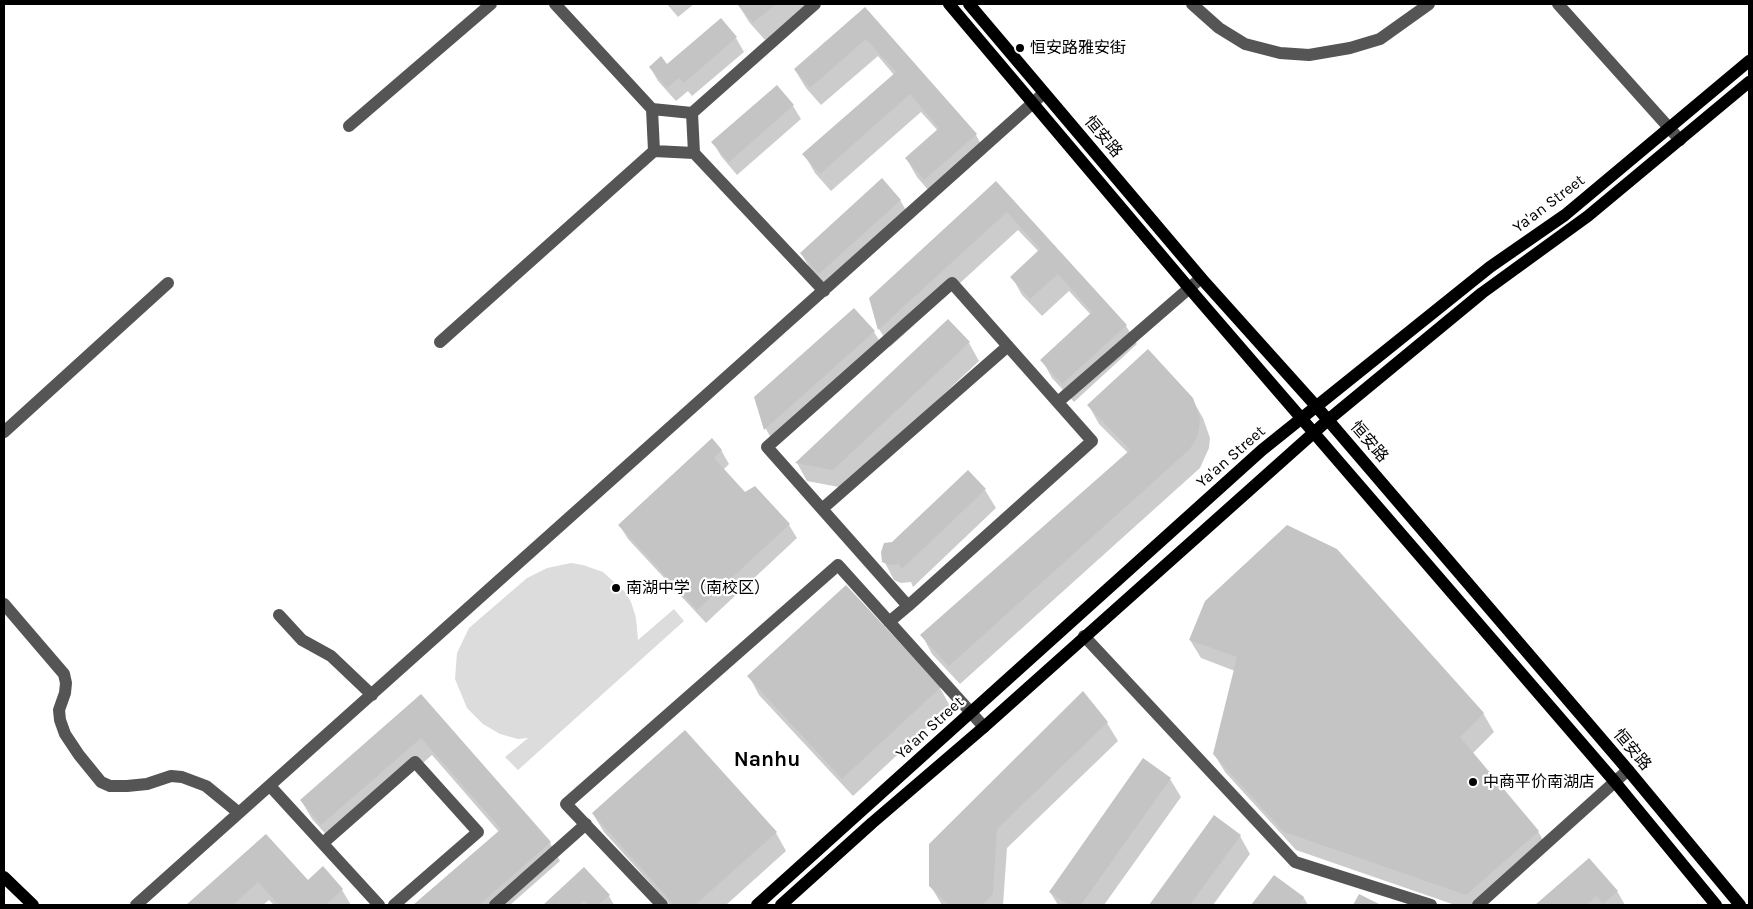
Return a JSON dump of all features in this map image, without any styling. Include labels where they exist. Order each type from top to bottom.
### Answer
[{"type":"main road","name":"恒安路","points":[[949,4],[1189,288],[1615,782],[1716,905]]},
{"type":"main road","name":"恒安路","points":[[969,4],[1201,278],[1316,406],[1628,770],[1740,905]]},
{"type":"main road","name":"Ya'an Street","points":[[757,905],[1255,457],[1490,267],[1565,215],[1749,61]]},
{"type":"main road","name":"Ya'an Street","points":[[781,905],[1328,420],[1467,304],[1588,216],[1749,82]]},
{"type":"main road","points":[[4,877],[33,905]]},
{"type":"street","points":[[348,126],[492,4]]},
{"type":"street","points":[[555,4],[652,110],[654,151]]},
{"type":"street","points":[[652,110],[692,113],[815,4]]},
{"type":"street","points":[[1192,4],[1219,28],[1245,44],[1280,53],[1309,55],[1350,48],[1380,38],[1429,4]]},
{"type":"street","points":[[1558,4],[1680,140]]},
{"type":"street","points":[[136,905],[1044,93]]},
{"type":"street","points":[[692,113],[694,153],[824,291]]},
{"type":"street","points":[[440,342],[654,151],[694,153]]},
{"type":"street","points":[[1058,402],[1201,278]]},
{"type":"street","points":[[4,432],[168,282]]},
{"type":"street","points":[[889,622],[908,606],[1092,441],[952,284],[767,447],[908,606]]},
{"type":"street","points":[[822,509],[1008,346]]},
{"type":"street","points":[[662,905],[566,804],[838,565],[984,726]]},
{"type":"street","points":[[4,604],[64,674],[66,683],[65,693],[59,710],[60,720],[65,734],[74,748],[101,782],[110,786],[127,786],[147,784],[171,776],[182,777],[206,786],[239,813]]},
{"type":"street","points":[[279,615],[302,640],[331,656],[372,694]]},
{"type":"street","points":[[1084,636],[1295,862],[1431,905]]},
{"type":"street","points":[[323,843],[415,762],[478,832],[394,905]]},
{"type":"street","points":[[1478,905],[1628,770]]},
{"type":"street","points":[[270,786],[379,905]]},
{"type":"street","points":[[495,905],[586,824]]},
{"type":"shaded area","points":[[571,563],[603,572],[625,592],[631,602],[636,618],[638,640],[674,609],[684,621],[518,770],[505,757],[528,738],[518,739],[500,734],[483,724],[467,708],[455,679],[457,653],[469,628],[527,578],[547,568]]},
{"type":"building","points":[[737,4],[776,4],[753,23]]},
{"type":"building","points":[[865,7],[977,134],[924,180],[905,158],[939,128],[910,94],[820,174],[802,154],[896,72],[866,39],[810,88],[794,69]]},
{"type":"building","points":[[721,18],[737,37],[684,83],[679,78],[667,88],[649,67],[661,56],[667,64]]},
{"type":"building","points":[[777,85],[794,105],[729,162],[711,142]]},
{"type":"building","points":[[882,178],[901,200],[819,274],[800,253]]},
{"type":"building","points":[[996,181],[1127,325],[1062,384],[1040,360],[1092,312],[1058,274],[1030,299],[1010,277],[1040,249],[1007,212],[878,330],[869,298]]},
{"type":"building","points":[[854,308],[875,331],[764,430],[754,397]]},
{"type":"building","points":[[948,319],[970,342],[833,470],[795,463]]},
{"type":"building","points":[[1148,349],[1193,398],[1200,418],[1196,439],[1190,449],[949,666],[920,635],[1130,450],[1087,405]]},
{"type":"building","points":[[712,438],[722,450],[714,458],[745,492],[755,486],[790,524],[697,610],[618,525]]},
{"type":"building","points":[[968,470],[986,489],[902,569],[899,564],[889,565],[882,562],[881,552],[884,543],[892,542]]},
{"type":"building","points":[[1287,525],[1337,549],[1484,713],[1460,737],[1539,831],[1466,895],[1284,832],[1213,754],[1237,657],[1189,640],[1205,601]]},
{"type":"building","points":[[846,585],[941,687],[842,779],[747,676]]},
{"type":"building","points":[[1083,691],[1108,722],[997,829],[993,894],[982,905],[949,905],[929,886],[929,844]]},
{"type":"building","points":[[421,694],[551,842],[479,905],[413,905],[501,829],[421,738],[321,825],[300,800]]},
{"type":"building","points":[[685,730],[777,832],[695,905],[674,905],[592,813]]},
{"type":"building","points":[[1143,758],[1171,778],[1081,905],[1068,905],[1049,892]]},
{"type":"building","points":[[1214,815],[1241,835],[1190,905],[1149,905]]},
{"type":"building","points":[[266,834],[308,880],[323,866],[343,889],[326,905],[279,905],[258,882],[233,905],[186,905]]},
{"type":"building","points":[[1589,858],[1618,891],[1603,904],[1596,896],[1586,905],[1535,905]]},
{"type":"building","points":[[584,867],[610,895],[598,905],[588,905],[584,900],[579,905],[543,905]]},
{"type":"building","points":[[1274,875],[1304,897],[1299,905],[1251,905]]},
{"type":"building","points":[[1359,894],[1381,905],[1353,905]]},
{"type":"place","name":"恒安路雅安街","points":[[1020,48]]},
{"type":"place","name":"南湖中学（南校区）","points":[[616,588]]},
{"type":"place","name":"中商平价南湖店","points":[[1473,782]]},
{"type":"district","name":"Nanhu","points":[[767,760]]}]
